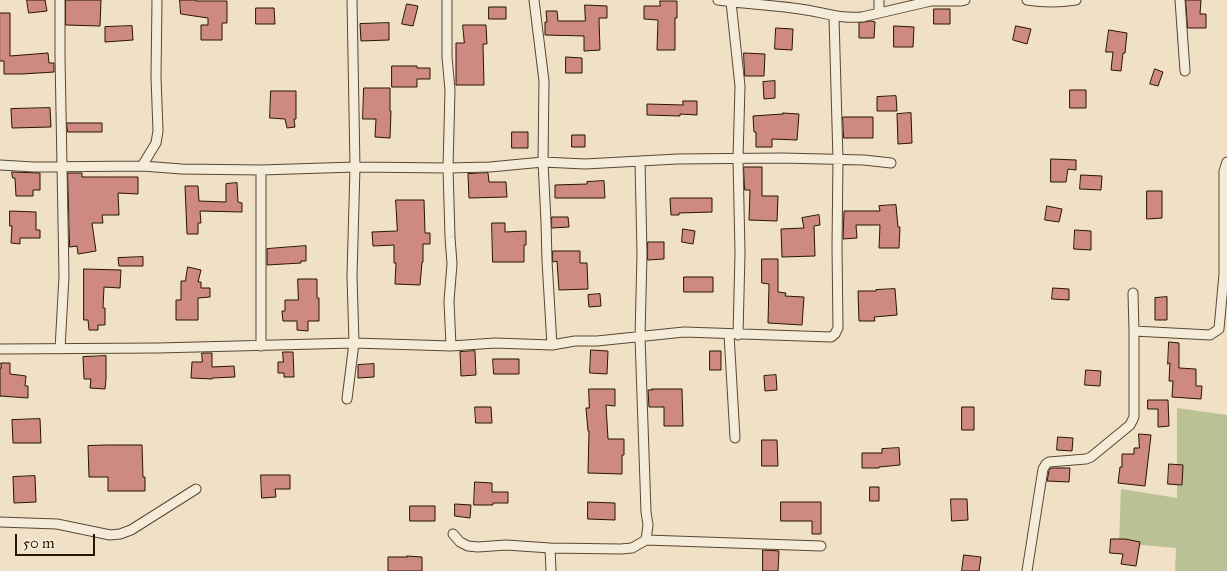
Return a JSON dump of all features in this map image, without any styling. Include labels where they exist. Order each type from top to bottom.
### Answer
[{"type":"street","points":[[60,0],[64,276],[60,349]]},
{"type":"street","points":[[142,166],[156,143],[158,131],[156,77],[157,0]]},
{"type":"street","points":[[347,399],[354,343],[352,276],[355,167],[352,0]]},
{"type":"street","points":[[447,0],[447,58],[450,90],[448,168],[452,264],[449,301],[451,346]]},
{"type":"street","points":[[534,0],[544,81],[543,162],[552,345]]},
{"type":"street","points":[[718,0],[801,4],[834,17],[852,18],[931,1],[965,0]]},
{"type":"street","points":[[879,0],[879,13]]},
{"type":"street","points":[[1027,0],[1057,3],[1076,0]]},
{"type":"street","points":[[1180,0],[1186,71]]},
{"type":"street","points":[[731,2],[740,86],[738,159],[740,253],[734,334],[735,438]]},
{"type":"street","points":[[0,349],[354,343],[451,346],[495,343],[552,345],[575,341],[597,341],[684,332],[831,337],[838,328],[838,160],[834,17]]},
{"type":"street","points":[[0,165],[142,166],[182,169],[261,170],[355,167],[490,167],[543,162],[585,164],[677,159],[782,158],[864,160],[890,163]]},
{"type":"street","points":[[640,162],[642,254],[640,337],[648,525],[646,540]]},
{"type":"street","points":[[1134,331],[1210,336],[1219,329],[1224,274],[1224,170],[1227,162]]},
{"type":"street","points":[[261,170],[261,346]]},
{"type":"street","points":[[1027,571],[1043,469],[1046,464],[1049,462],[1091,457],[1133,421],[1133,293]]},
{"type":"street","points":[[0,522],[57,524],[110,535],[120,534],[131,530],[196,490]]},
{"type":"street","points":[[453,534],[460,542],[468,546],[478,547],[506,545],[550,548],[632,548],[646,540],[821,546]]},
{"type":"street","points":[[550,548],[551,571]]},
{"type":"green space","points":[[1177,408],[1227,415],[1227,571],[1175,571],[1176,548],[1119,543],[1121,489],[1177,498]]},
{"type":"building","points":[[27,0],[45,0],[47,11],[29,13]]},
{"type":"building","points":[[66,0],[101,0],[100,26],[66,25]]},
{"type":"building","points":[[180,0],[227,1],[227,23],[222,23],[222,40],[201,40],[201,25],[208,25],[208,18],[181,14]]},
{"type":"building","points":[[1186,0],[1201,0],[1200,14],[1206,14],[1206,28],[1188,28]]},
{"type":"building","points":[[660,1],[677,1],[675,50],[657,50],[658,20],[644,19],[644,6],[660,6]]},
{"type":"building","points":[[407,4],[418,6],[413,26],[402,24]]},
{"type":"building","points":[[585,5],[607,6],[607,18],[599,18],[600,50],[584,51],[584,36],[545,35],[546,11],[557,11],[558,21],[585,21]]},
{"type":"building","points":[[489,7],[506,7],[506,19],[489,19]]},
{"type":"building","points":[[256,8],[274,8],[275,24],[256,24]]},
{"type":"building","points":[[934,9],[950,9],[950,24],[934,24]]},
{"type":"building","points":[[0,13],[10,13],[10,56],[48,53],[49,63],[54,63],[54,72],[4,74],[4,61],[0,61]]},
{"type":"building","points":[[875,22],[874,38],[859,38],[859,23]]},
{"type":"building","points":[[389,23],[389,40],[361,41],[360,24]]},
{"type":"building","points":[[463,25],[486,25],[487,44],[483,44],[484,85],[456,85],[456,43],[464,43]]},
{"type":"building","points":[[132,26],[133,40],[105,42],[105,27]]},
{"type":"building","points":[[894,26],[914,27],[913,47],[894,47]]},
{"type":"building","points":[[1016,26],[1031,29],[1027,44],[1013,40]]},
{"type":"building","points":[[776,28],[793,29],[792,50],[775,49]]},
{"type":"building","points":[[1109,30],[1127,33],[1121,71],[1111,70],[1113,52],[1106,52]]},
{"type":"building","points":[[744,53],[765,54],[764,76],[745,76]]},
{"type":"building","points":[[566,57],[582,58],[582,73],[566,73]]},
{"type":"building","points":[[392,66],[430,68],[430,79],[417,79],[417,87],[392,87]]},
{"type":"building","points":[[1155,69],[1163,72],[1158,86],[1150,84]]},
{"type":"building","points":[[775,81],[775,98],[764,99],[763,82]]},
{"type":"building","points":[[364,88],[390,88],[390,138],[375,137],[376,119],[363,119]]},
{"type":"building","points":[[1070,90],[1086,90],[1086,108],[1070,108]]},
{"type":"building","points":[[271,91],[296,91],[295,127],[287,128],[285,119],[270,118]]},
{"type":"building","points":[[896,96],[897,111],[877,111],[877,97]]},
{"type":"building","points":[[683,101],[697,101],[697,115],[647,115],[647,104],[683,105]]},
{"type":"building","points":[[50,108],[51,127],[12,128],[11,109]]},
{"type":"building","points":[[783,113],[799,114],[797,140],[772,139],[772,147],[756,147],[753,116]]},
{"type":"building","points":[[911,113],[912,143],[898,144],[897,114]]},
{"type":"building","points":[[843,117],[873,117],[873,138],[844,138]]},
{"type":"building","points":[[67,123],[102,123],[102,132],[68,132]]},
{"type":"building","points":[[512,132],[528,132],[528,148],[512,148]]},
{"type":"building","points":[[572,135],[585,135],[585,147],[572,147]]},
{"type":"building","points":[[1051,159],[1076,160],[1076,170],[1068,169],[1066,182],[1051,182]]},
{"type":"building","points":[[744,167],[762,167],[762,196],[778,196],[777,221],[749,220],[750,190],[745,190]]},
{"type":"building","points":[[12,172],[40,173],[40,190],[33,190],[33,196],[16,196],[15,178],[13,178]]},
{"type":"building","points":[[68,173],[82,173],[82,177],[138,177],[138,194],[118,193],[119,215],[102,215],[103,223],[92,223],[96,251],[78,254],[77,246],[70,247]]},
{"type":"building","points":[[488,173],[489,182],[506,182],[507,197],[469,198],[468,174]]},
{"type":"building","points":[[1081,175],[1102,176],[1101,190],[1080,189]]},
{"type":"building","points":[[604,181],[605,198],[555,198],[555,185],[587,184],[587,182]]},
{"type":"building","points":[[237,183],[238,202],[242,203],[242,212],[200,211],[201,223],[198,223],[198,234],[187,234],[185,186],[198,186],[199,201],[226,202],[226,184]]},
{"type":"building","points":[[1147,191],[1162,191],[1162,218],[1147,219]]},
{"type":"building","points":[[712,198],[712,212],[671,215],[670,199]]},
{"type":"building","points":[[396,200],[424,200],[425,233],[430,233],[430,244],[423,244],[420,285],[395,284],[396,263],[394,263],[394,245],[373,246],[372,232],[397,231]]},
{"type":"building","points":[[896,205],[898,227],[900,227],[899,248],[879,248],[880,225],[856,225],[857,238],[843,239],[844,211],[880,211],[879,206]]},
{"type":"building","points":[[1047,206],[1062,209],[1059,222],[1045,220]]},
{"type":"building","points":[[10,211],[36,212],[36,230],[40,230],[40,238],[20,238],[20,244],[11,243],[12,226],[10,226]]},
{"type":"building","points":[[819,215],[820,225],[814,226],[815,256],[782,257],[781,229],[804,228],[802,218]]},
{"type":"building","points":[[552,217],[568,217],[569,227],[552,228]]},
{"type":"building","points":[[492,223],[505,223],[505,232],[526,231],[524,262],[493,262]]},
{"type":"building","points":[[683,229],[695,231],[693,244],[682,242]]},
{"type":"building","points":[[1075,230],[1091,231],[1091,250],[1074,249]]},
{"type":"building","points":[[648,242],[664,242],[664,259],[648,260]]},
{"type":"building","points":[[306,246],[306,261],[267,265],[267,249]]},
{"type":"building","points":[[553,251],[580,251],[580,263],[587,263],[588,289],[559,290],[557,261],[553,262]]},
{"type":"building","points":[[143,257],[143,266],[119,266],[118,258]]},
{"type":"building","points":[[762,259],[778,259],[778,292],[786,293],[785,296],[804,297],[802,325],[768,323],[769,284],[762,283]]},
{"type":"building","points":[[188,267],[201,270],[198,282],[201,282],[201,288],[210,288],[210,297],[198,298],[198,320],[176,320],[176,300],[181,300],[181,281],[185,281]]},
{"type":"building","points":[[84,269],[121,270],[120,288],[104,287],[103,308],[105,308],[105,325],[98,325],[98,330],[89,330],[88,320],[84,320]]},
{"type":"building","points":[[684,277],[713,277],[713,292],[684,292]]},
{"type":"building","points":[[298,279],[317,279],[319,321],[308,321],[308,331],[297,330],[297,321],[283,321],[282,311],[285,311],[285,300],[298,300]]},
{"type":"building","points":[[1053,288],[1069,289],[1069,300],[1052,299]]},
{"type":"building","points":[[895,289],[897,315],[874,317],[875,321],[859,321],[858,291]]},
{"type":"building","points":[[600,294],[601,306],[589,307],[588,295]]},
{"type":"building","points":[[1167,297],[1167,320],[1155,320],[1155,298]]},
{"type":"building","points":[[1169,342],[1179,343],[1179,368],[1196,369],[1196,386],[1202,386],[1201,399],[1172,397],[1173,381],[1169,381],[1170,363],[1168,364]]},
{"type":"building","points":[[591,350],[608,351],[607,374],[590,373]]},
{"type":"building","points":[[475,351],[476,375],[461,376],[460,352]]},
{"type":"building","points":[[710,351],[721,351],[721,370],[710,370]]},
{"type":"building","points":[[283,352],[293,352],[294,377],[284,377],[284,373],[278,373],[278,362],[283,362]]},
{"type":"building","points":[[202,353],[212,353],[212,367],[234,366],[235,377],[191,378],[192,362],[202,362]]},
{"type":"building","points":[[106,356],[105,389],[90,388],[91,379],[84,379],[83,357]]},
{"type":"building","points":[[493,359],[519,359],[519,374],[494,374]]},
{"type":"building","points":[[1,363],[10,363],[10,374],[26,376],[25,386],[28,386],[28,398],[0,396]]},
{"type":"building","points":[[374,364],[374,377],[358,378],[358,365]]},
{"type":"building","points":[[1086,370],[1101,371],[1100,386],[1085,385]]},
{"type":"building","points":[[776,375],[777,390],[765,391],[764,376]]},
{"type":"building","points":[[589,389],[615,389],[615,406],[606,405],[608,439],[624,439],[622,474],[588,473],[589,431],[586,408],[589,408]]},
{"type":"building","points":[[682,389],[683,426],[664,426],[664,407],[649,407],[648,390]]},
{"type":"building","points":[[1148,400],[1168,400],[1169,426],[1158,427],[1158,409],[1148,409]]},
{"type":"building","points":[[475,407],[491,407],[492,423],[476,423]]},
{"type":"building","points":[[962,407],[974,407],[974,430],[962,430]]},
{"type":"building","points":[[40,419],[41,443],[13,443],[12,420]]},
{"type":"building","points":[[1139,434],[1151,435],[1145,486],[1118,483],[1120,467],[1122,467],[1122,454],[1134,454],[1134,448],[1139,448]]},
{"type":"building","points":[[1058,437],[1073,438],[1072,451],[1057,450]]},
{"type":"building","points":[[762,440],[777,440],[778,466],[762,466]]},
{"type":"building","points":[[142,445],[145,491],[108,491],[108,477],[89,477],[88,446]]},
{"type":"building","points":[[899,448],[900,465],[862,468],[862,453],[882,453],[882,449]]},
{"type":"building","points":[[1169,464],[1183,465],[1182,485],[1168,484]]},
{"type":"building","points":[[1051,468],[1070,468],[1069,482],[1047,481]]},
{"type":"building","points":[[261,475],[290,475],[290,489],[275,489],[276,497],[262,498]]},
{"type":"building","points":[[35,476],[36,502],[14,503],[13,477]]},
{"type":"building","points":[[475,482],[492,483],[492,492],[508,492],[508,503],[474,505]]},
{"type":"building","points":[[870,487],[879,487],[879,501],[870,501]]},
{"type":"building","points":[[951,499],[967,499],[968,520],[952,521]]},
{"type":"building","points":[[588,502],[615,503],[615,520],[588,519]]},
{"type":"building","points":[[781,502],[821,502],[821,534],[812,534],[812,521],[781,521]]},
{"type":"building","points":[[455,504],[471,505],[470,518],[455,516]]},
{"type":"building","points":[[410,506],[435,506],[435,521],[410,521]]},
{"type":"building","points":[[1111,539],[1140,542],[1136,566],[1121,564],[1123,554],[1110,553]]},
{"type":"building","points":[[763,550],[779,551],[778,571],[763,571]]},
{"type":"building","points":[[964,555],[981,557],[979,571],[962,571]]},
{"type":"building","points":[[388,557],[422,557],[422,571],[388,571]]}]
